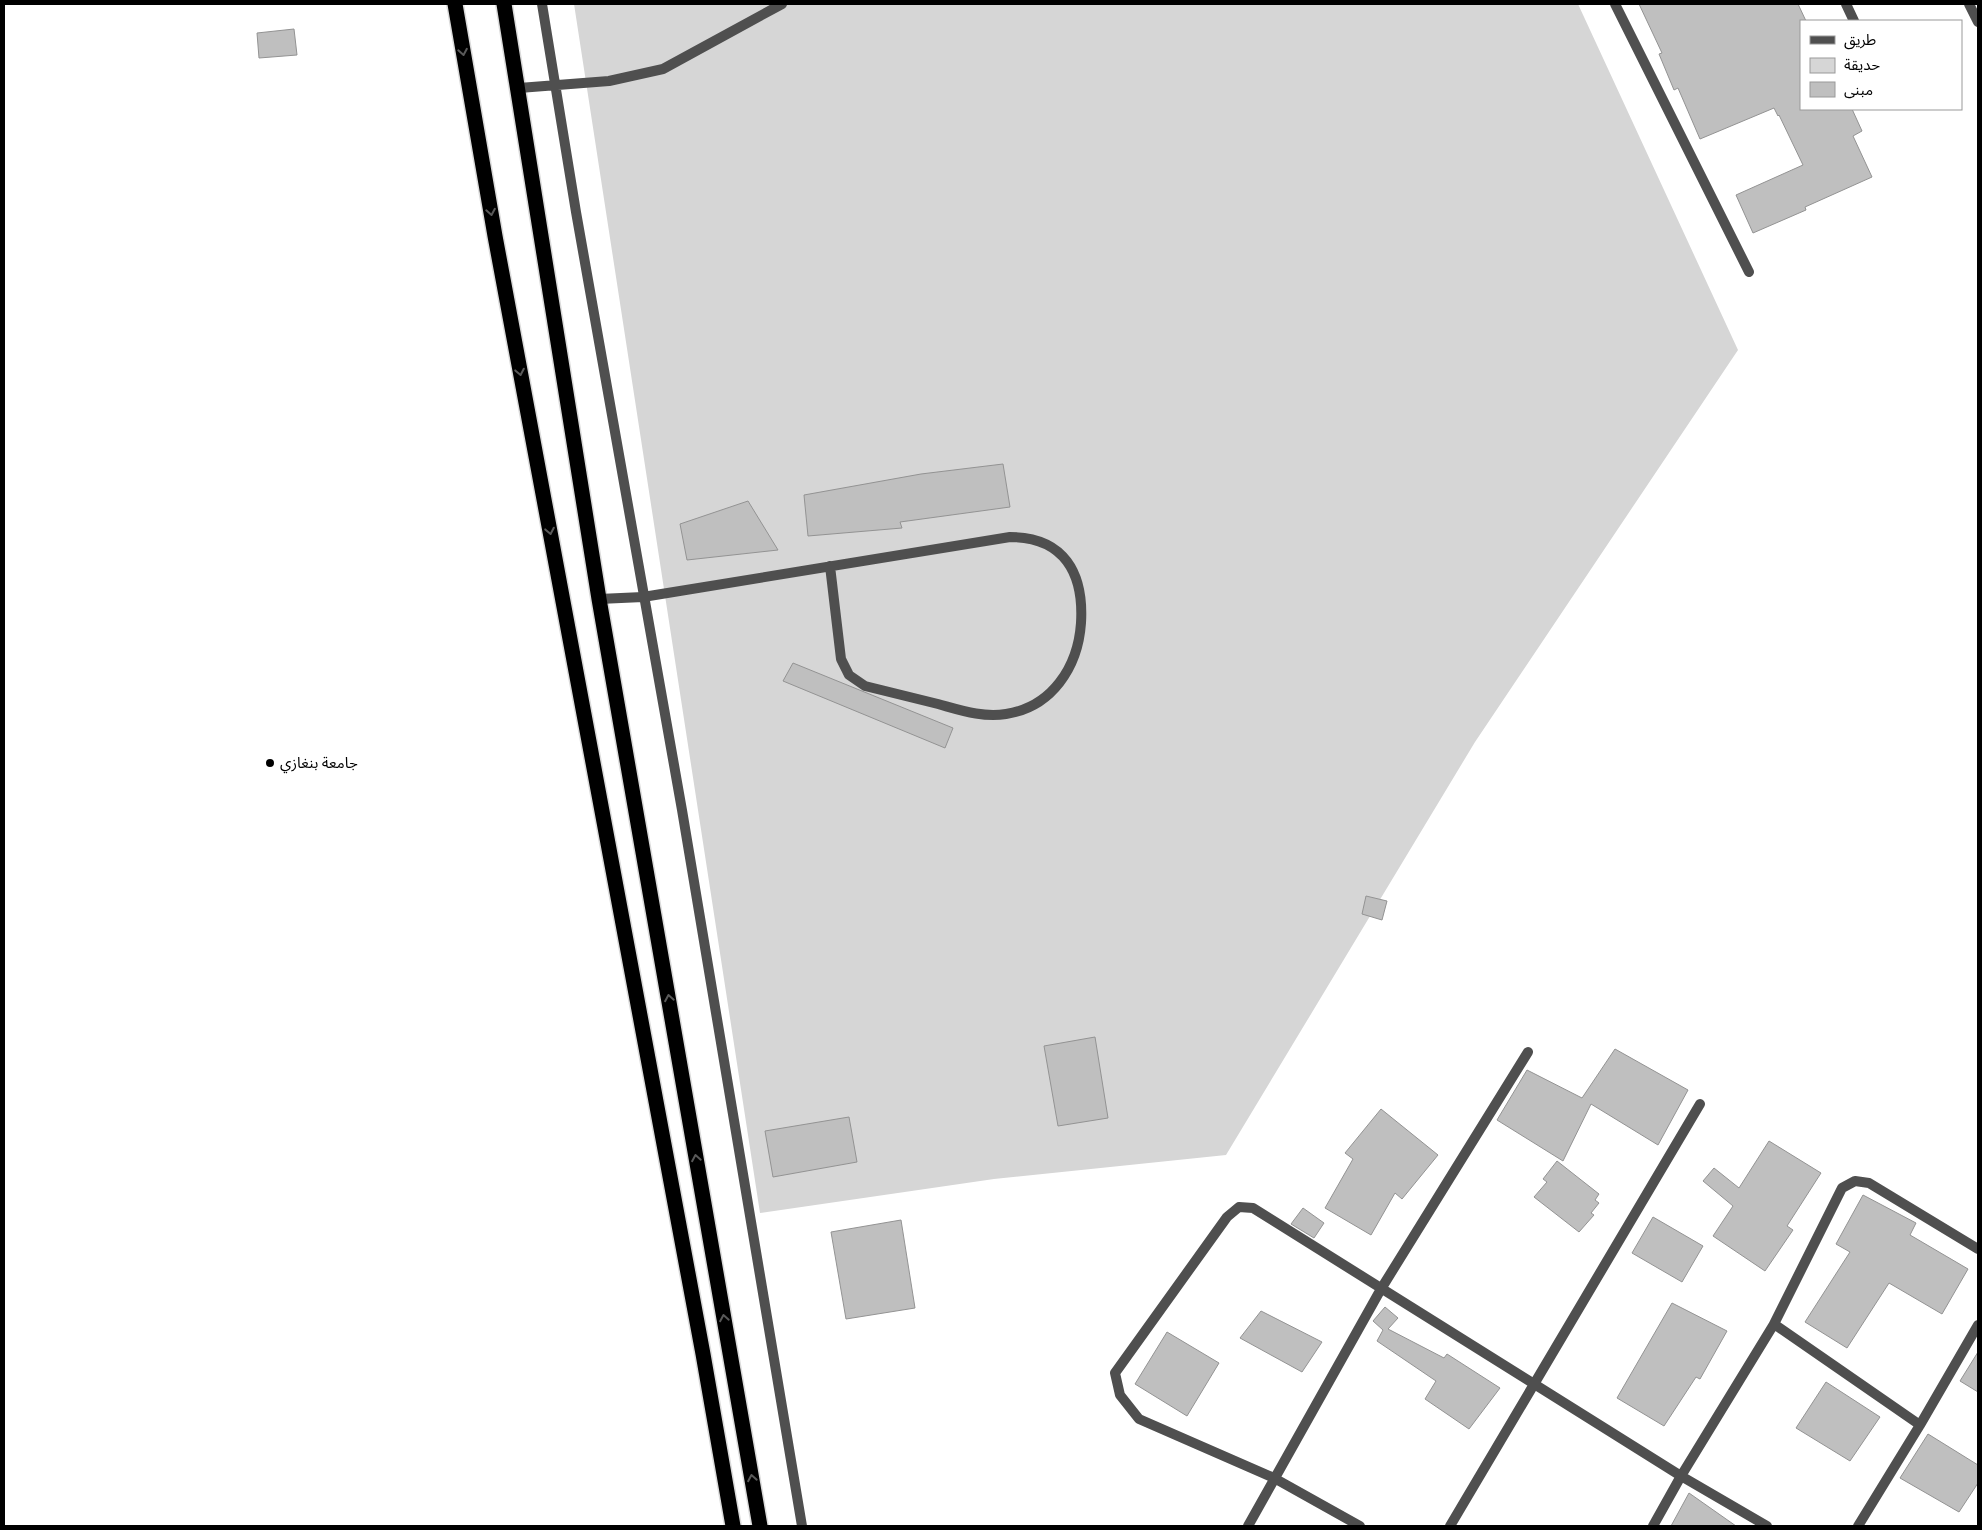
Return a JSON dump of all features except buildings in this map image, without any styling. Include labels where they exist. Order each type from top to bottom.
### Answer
[{"type":"highway","points":[[455,4],[496,245],[701,1344],[732,1526]]},
{"type":"highway","points":[[504,4],[519,88],[599,599],[760,1526]]},
{"type":"street","points":[[542,4],[643,597],[682,810],[802,1526]]},
{"type":"street","points":[[519,88],[609,80],[663,69],[782,4]]},
{"type":"street","points":[[1615,4],[1749,272]]},
{"type":"street","points":[[1846,4],[1854,20]]},
{"type":"street","points":[[1969,4],[1978,22]]},
{"type":"street","points":[[599,599],[643,597],[830,566],[1010,537],[1036,539],[1063,556],[1074,572],[1079,584],[1081,604],[1080,629],[1073,661],[1058,686],[1047,697],[1027,708],[1005,714],[976,713],[865,686],[849,675],[841,659],[830,566]]},
{"type":"street","points":[[1248,1526],[1381,1289],[1528,1052]]},
{"type":"street","points":[[1450,1526],[1700,1104]]},
{"type":"street","points":[[1653,1526],[1681,1476],[1774,1324],[1842,1188],[1855,1181],[1869,1183],[1978,1249]]},
{"type":"street","points":[[1360,1526],[1274,1478],[1139,1419],[1120,1394],[1116,1373],[1227,1217],[1239,1207],[1254,1208],[1681,1476],[1767,1526]]},
{"type":"street","points":[[1774,1324],[1920,1425]]},
{"type":"street","points":[[1858,1526],[1978,1325]]},
{"type":"green space","points":[[574,4],[1578,4],[1738,350],[1475,742],[1226,1155],[994,1179],[760,1213]]},
{"type":"place","name":"جامعة بنغازي","points":[[270,763]]}]
